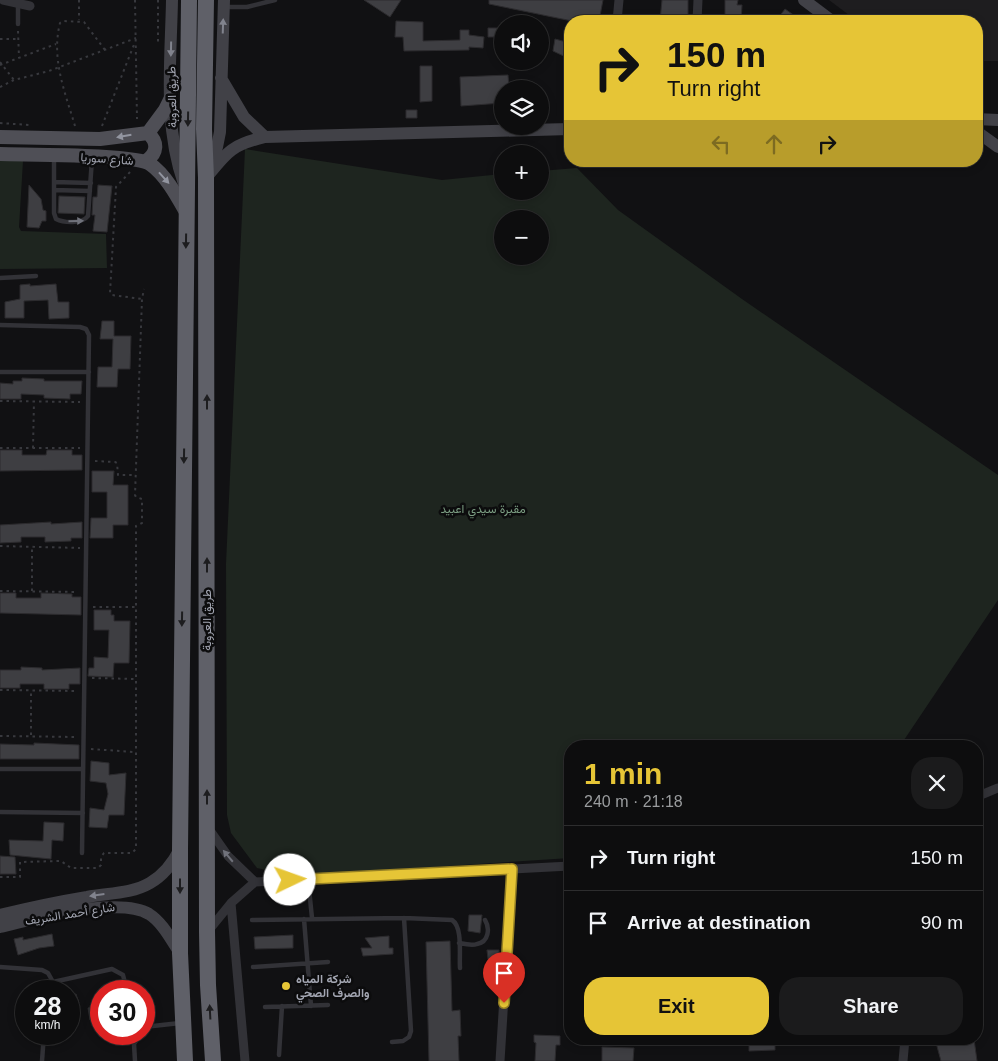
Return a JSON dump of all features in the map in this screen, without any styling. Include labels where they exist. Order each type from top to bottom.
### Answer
[{"type":"highway","name":"طريق العروبة","points":[[185,1061],[180,954],[180,849],[189,0]]},
{"type":"highway","name":"طريق العروبة","points":[[206,0],[204,130],[206,178],[207,932],[213,1061]]},
{"type":"main road","name":"طريق العروبة","points":[[172,0],[171,98],[175,150],[187,193]]},
{"type":"main road","points":[[804,0],[824,15]]},
{"type":"main road","name":"طريق العروبة","points":[[206,178],[220,132],[224,4]]},
{"type":"main road","points":[[221,77],[244,118],[265,137]]},
{"type":"main road","points":[[146,161],[152,158],[156,148],[155,140],[148,133],[171,98]]},
{"type":"main road","points":[[983,119],[998,120]]},
{"type":"main road","points":[[206,178],[225,154],[236,146],[265,137],[564,129]]},
{"type":"main road","name":"شارع سوريا","points":[[0,137],[100,139],[148,133]]},
{"type":"main road","name":"شارع سوريا","points":[[0,154],[146,161],[170,185],[187,214]]},
{"type":"main road","name":"شارع أحمد الشريف","points":[[0,915],[56,902],[132,890],[157,878],[171,865],[180,849]]},
{"type":"main road","points":[[132,890],[133,908]]},
{"type":"main road","name":"شارع أحمد الشريف","points":[[0,927],[88,910],[117,907],[133,908],[147,913],[159,922],[180,954]]},
{"type":"street","points":[[3,0],[30,6]]},
{"type":"street","points":[[618,15],[619,0]]},
{"type":"street","points":[[697,15],[698,0]]},
{"type":"street","points":[[983,794],[998,788]]},
{"type":"street","points":[[207,825],[228,856],[255,882]]},
{"type":"street","points":[[207,932],[231,903],[255,882],[564,866]]},
{"type":"street","points":[[500,1061],[512,869]]},
{"type":"street","points":[[231,903],[245,1061]]},
{"type":"street","points":[[903,1061],[904,1045]]},
{"type":"lane","points":[[224,4],[247,7],[275,0]]},
{"type":"lane","points":[[18,4],[18,24]]},
{"type":"lane","points":[[54,156],[54,190],[56,201],[54,216],[58,220],[81,221],[88,216],[92,157]]},
{"type":"lane","points":[[54,182],[91,183]]},
{"type":"lane","points":[[54,190],[90,191]]},
{"type":"lane","points":[[83,202],[90,200]]},
{"type":"lane","points":[[0,278],[36,276]]},
{"type":"lane","points":[[0,325],[83,328],[89,335],[82,853]]},
{"type":"lane","points":[[0,372],[89,372]]},
{"type":"lane","points":[[0,770],[83,770]]},
{"type":"lane","points":[[0,812],[83,813]]},
{"type":"lane","points":[[308,879],[312,918]]},
{"type":"lane","points":[[392,1042],[403,1041],[409,1037],[411,1030],[404,918]]},
{"type":"lane","points":[[252,920],[404,918],[452,920],[459,929],[460,968]]},
{"type":"lane","points":[[304,919],[311,1006]]},
{"type":"lane","points":[[459,943],[477,944],[483,941],[488,934],[489,926],[485,920]]},
{"type":"lane","points":[[254,967],[328,962]]},
{"type":"lane","points":[[0,967],[42,970],[50,976],[51,980]]},
{"type":"lane","points":[[61,980],[112,969],[123,975],[124,980]]},
{"type":"lane","points":[[265,1007],[328,1005]]},
{"type":"lane","points":[[280,1055],[282,1006]]},
{"type":"lane","points":[[155,1026],[182,1022]]},
{"type":"lane","points":[[42,1061],[43,1045]]},
{"type":"lane","points":[[134,1045],[136,1061]]},
{"type":"path","points":[[79,0],[80,21]]},
{"type":"path","points":[[136,0],[137,119]]},
{"type":"path","points":[[158,0],[158,48]]},
{"type":"path","points":[[75,127],[58,67],[56,44],[61,22],[80,21],[85,23],[104,50]]},
{"type":"path","points":[[18,24],[19,58]]},
{"type":"path","points":[[0,39],[18,39]]},
{"type":"path","points":[[0,87],[14,80],[58,67],[136,39]]},
{"type":"path","points":[[101,129],[136,39]]},
{"type":"path","points":[[14,80],[0,64],[56,44]]},
{"type":"path","points":[[0,123],[37,125]]},
{"type":"path","points":[[132,170],[116,187],[110,293],[112,295],[142,299]]},
{"type":"path","points":[[0,877],[20,877],[20,862],[60,861],[71,868],[98,868],[101,865],[101,857],[104,853],[132,853],[135,851],[136,528],[142,523],[142,499],[135,496],[135,475],[142,299],[144,289]]},
{"type":"path","points":[[0,401],[88,402]]},
{"type":"path","points":[[33,448],[34,401]]},
{"type":"path","points":[[0,448],[88,448]]},
{"type":"path","points":[[88,461],[115,462],[117,463],[118,475],[135,475]]},
{"type":"path","points":[[0,546],[86,548]]},
{"type":"path","points":[[32,547],[32,591]]},
{"type":"path","points":[[0,591],[86,592]]},
{"type":"path","points":[[86,607],[135,607]]},
{"type":"path","points":[[85,678],[135,679]]},
{"type":"path","points":[[0,690],[84,692]]},
{"type":"path","points":[[30,737],[31,690]]},
{"type":"path","points":[[0,736],[84,737]]},
{"type":"path","points":[[84,749],[135,752]]},
{"type":"shaded area","points":[[829,0],[998,0],[998,61],[983,61],[983,15],[849,15]]},
{"type":"green space","name":"مقبرة سيدي اعبيد","points":[[245,149],[442,180],[494,175],[494,200],[549,200],[549,170],[577,168],[618,210],[742,299],[998,475],[998,600],[904,740],[564,740],[564,858],[293,876],[257,868],[231,833],[227,815],[226,564]]},
{"type":"green space","points":[[0,161],[23,161],[19,227],[21,231],[106,234],[107,268],[0,269]]},
{"type":"building","points":[[364,0],[401,0],[390,17]]},
{"type":"building","points":[[489,0],[603,0],[600,15],[564,15],[564,19],[489,4]]},
{"type":"building","points":[[662,0],[688,0],[688,15],[661,15]]},
{"type":"building","points":[[725,0],[738,0],[737,5],[742,5],[741,15],[725,15]]},
{"type":"building","points":[[785,9],[794,15],[780,15]]},
{"type":"building","points":[[396,21],[423,22],[423,41],[460,40],[460,30],[469,30],[469,35],[484,37],[483,48],[469,47],[469,50],[404,51],[403,37],[395,37]]},
{"type":"building","points":[[488,28],[494,28],[494,37],[488,37]]},
{"type":"building","points":[[555,39],[564,41],[564,56],[553,51]]},
{"type":"building","points":[[420,66],[432,66],[432,101],[420,102]]},
{"type":"building","points":[[508,75],[508,80],[494,80],[494,104],[461,106],[460,77]]},
{"type":"building","points":[[406,110],[417,110],[417,118],[406,118]]},
{"type":"building","points":[[29,185],[41,199],[43,210],[46,211],[46,221],[42,221],[39,228],[27,227]]},
{"type":"building","points":[[98,185],[112,186],[107,232],[93,231],[95,215],[92,215],[93,197],[97,197]]},
{"type":"building","points":[[59,196],[85,197],[84,214],[58,213]]},
{"type":"building","points":[[30,284],[30,286],[56,284],[58,302],[69,302],[69,318],[49,319],[48,300],[24,301],[24,318],[5,318],[5,302],[20,299],[20,285]]},
{"type":"building","points":[[102,321],[114,321],[114,336],[131,336],[130,369],[118,369],[117,387],[97,387],[98,367],[112,367],[113,339],[100,339]]},
{"type":"building","points":[[22,378],[44,379],[44,381],[82,381],[81,394],[70,394],[70,399],[44,398],[44,395],[21,394],[21,399],[0,399],[0,383],[13,384],[13,381],[22,381]]},
{"type":"building","points":[[0,450],[22,450],[22,455],[46,455],[47,450],[72,450],[72,455],[82,455],[82,470],[0,471]]},
{"type":"building","points":[[92,471],[114,471],[113,485],[128,485],[128,525],[113,525],[113,538],[90,538],[91,518],[107,518],[107,492],[92,492]]},
{"type":"building","points":[[51,522],[51,524],[82,522],[82,538],[71,538],[71,541],[45,542],[45,537],[21,537],[21,542],[0,543],[0,525]]},
{"type":"building","points":[[0,593],[16,593],[16,598],[41,598],[41,593],[72,594],[72,597],[81,597],[81,615],[0,613]]},
{"type":"building","points":[[94,610],[111,610],[111,615],[114,615],[114,621],[130,621],[129,663],[114,663],[113,677],[88,676],[89,668],[94,668],[94,657],[108,658],[109,630],[94,630]]},
{"type":"building","points":[[21,667],[42,668],[42,670],[80,668],[80,684],[69,684],[69,689],[44,689],[44,684],[20,684],[20,688],[0,688],[0,670],[21,670]]},
{"type":"building","points":[[34,743],[79,745],[79,759],[0,759],[0,744],[34,745]]},
{"type":"building","points":[[91,761],[109,763],[109,775],[126,773],[124,815],[109,815],[107,828],[89,827],[90,808],[104,810],[108,794],[106,783],[90,781]]},
{"type":"building","points":[[44,822],[64,823],[63,841],[52,840],[51,859],[10,855],[9,840],[43,841]]},
{"type":"building","points":[[0,856],[15,857],[16,874],[0,874]]},
{"type":"building","points":[[469,915],[482,915],[480,933],[468,931]]},
{"type":"building","points":[[52,934],[54,946],[39,948],[18,955],[14,939],[23,937],[23,940]]},
{"type":"building","points":[[293,935],[293,948],[255,949],[254,937]]},
{"type":"building","points":[[389,936],[389,948],[393,948],[393,954],[363,956],[361,948],[372,948],[365,938]]},
{"type":"building","points":[[450,941],[452,1011],[460,1010],[461,1036],[458,1036],[459,1061],[429,1061],[426,942]]},
{"type":"building","points":[[487,950],[499,950],[499,978],[490,978]]},
{"type":"building","points":[[534,1035],[560,1036],[560,1045],[556,1045],[555,1061],[535,1061],[536,1043],[534,1042]]},
{"type":"building","points":[[749,1045],[775,1045],[775,1050],[749,1051]]},
{"type":"building","points":[[937,1045],[975,1045],[977,1061],[941,1061]]},
{"type":"building","points":[[602,1047],[634,1048],[633,1061],[602,1061]]},
{"type":"place","name":"شركة المياه والصرف الصحي","points":[[286,986]]},
{"type":"route","points":[[290,880],[512,869],[504,1003]]}]
